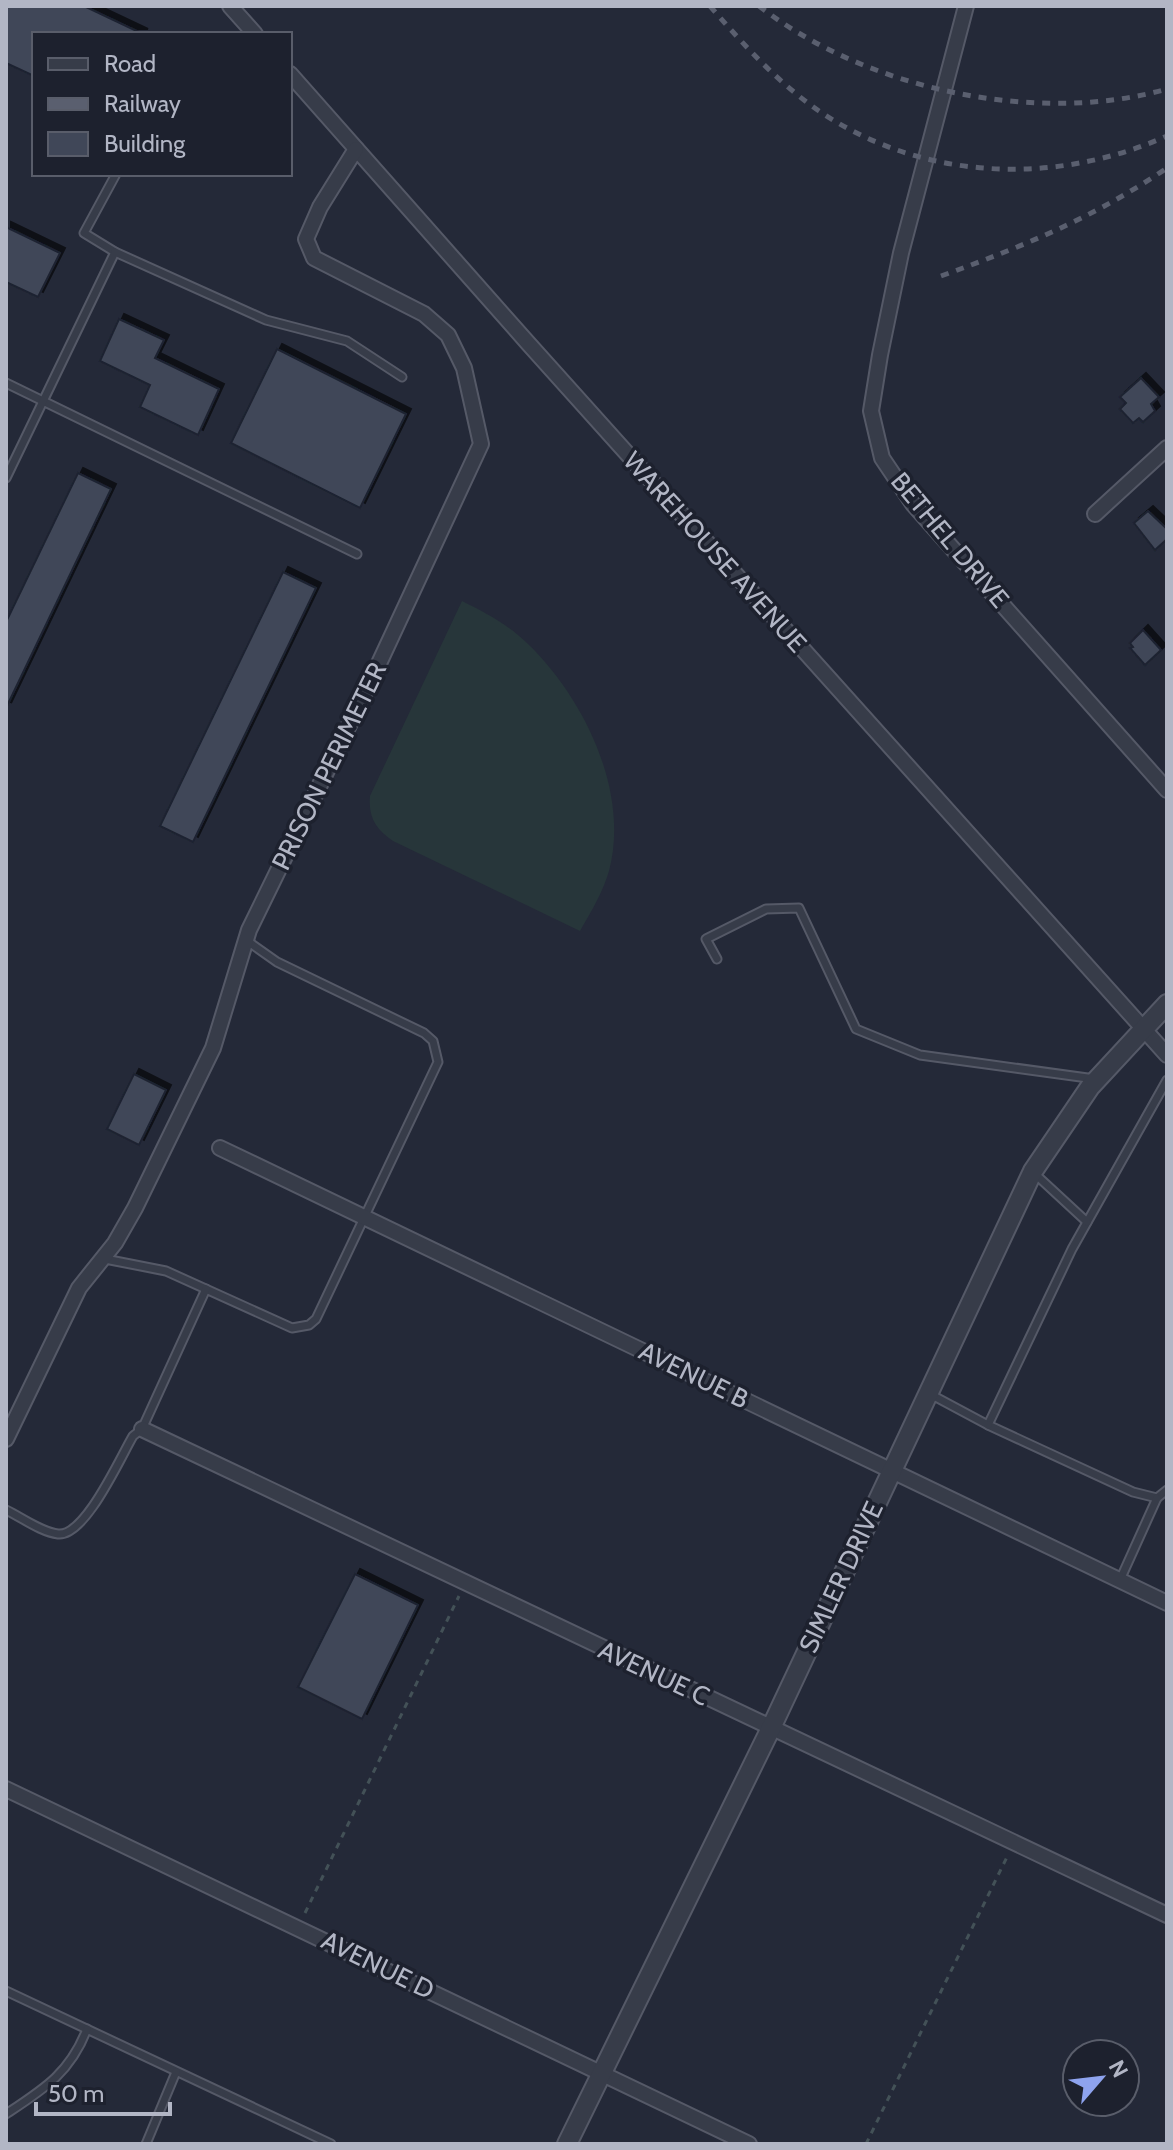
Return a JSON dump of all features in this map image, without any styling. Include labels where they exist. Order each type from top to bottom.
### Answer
[{"type":"street","points":[[230,6],[253,32]]},
{"type":"street","name":"BETHEL DRIVE","points":[[966,6],[901,253],[880,355],[871,411],[882,458],[913,504],[1167,790]]},
{"type":"street","name":"WAREHOUSE AVENUE","points":[[292,76],[1167,1055]]},
{"type":"street","name":"PRISON PERIMETER","points":[[6,1439],[79,1288],[115,1243],[135,1208],[213,1048],[246,940],[481,444],[464,368],[448,335],[424,314],[314,258],[306,239],[320,207],[356,149]]},
{"type":"street","points":[[1095,514],[1167,448]]},
{"type":"street","name":"SIMLER DRIVE","points":[[567,2144],[771,1728],[1033,1171],[1097,1079],[1167,1004]]},
{"type":"street","name":"AVENUE B","points":[[220,1148],[1167,1603]]},
{"type":"street","name":"AVENUE C","points":[[142,1429],[1013,1845],[1167,1915]]},
{"type":"street","name":"AVENUE D","points":[[6,1789],[749,2144]]},
{"type":"lane","points":[[115,176],[84,233],[115,252],[266,320],[347,341],[402,377]]},
{"type":"lane","points":[[6,478],[115,252]]},
{"type":"lane","points":[[6,383],[357,554]]},
{"type":"lane","points":[[717,959],[706,939],[766,909],[799,908],[856,1029],[920,1055],[1097,1079]]},
{"type":"lane","points":[[103,1258],[166,1271],[292,1328],[309,1325],[316,1319],[438,1062],[433,1041],[424,1033],[277,962],[246,940]]},
{"type":"lane","points":[[988,1425],[1087,1222],[1167,1080]]},
{"type":"lane","points":[[1033,1171],[1087,1222]]},
{"type":"lane","points":[[6,1510],[54,1534],[66,1534],[78,1526],[133,1436],[142,1429],[206,1289]]},
{"type":"lane","points":[[928,1393],[988,1425],[1133,1492],[1157,1498]]},
{"type":"lane","points":[[1120,1580],[1157,1498],[1167,1490]]},
{"type":"lane","points":[[6,1991],[331,2144]]},
{"type":"lane","points":[[6,2114],[53,2083],[78,2052],[87,2029]]},
{"type":"lane","points":[[146,2144],[176,2072]]},
{"type":"path","points":[[298,1927],[465,1583]]},
{"type":"path","points":[[866,2144],[1013,1845]]},
{"type":"shaded area","points":[[462,601],[513,631],[528,644],[567,691],[597,748],[613,810],[614,841],[606,879],[580,931],[393,841],[372,817],[370,796]]},
{"type":"building","points":[[6,6],[84,6],[139,32],[32,32],[32,75],[6,63]]},
{"type":"building","points":[[6,227],[60,253],[38,297],[6,282]]},
{"type":"building","points":[[119,319],[164,340],[155,358],[219,389],[198,435],[140,407],[150,385],[100,361]]},
{"type":"building","points":[[277,349],[406,414],[360,508],[231,443]]},
{"type":"building","points":[[1141,378],[1159,397],[1151,404],[1155,411],[1143,422],[1139,418],[1133,423],[1120,409],[1126,403],[1120,397]]},
{"type":"building","points":[[78,473],[111,489],[6,708],[6,622]]},
{"type":"building","points":[[1148,511],[1167,529],[1167,539],[1155,550],[1134,523]]},
{"type":"building","points":[[283,572],[316,588],[193,842],[160,826]]},
{"type":"building","points":[[1143,630],[1161,650],[1145,665],[1130,648],[1133,647],[1130,643]]},
{"type":"building","points":[[134,1074],[166,1090],[139,1145],[107,1129]]},
{"type":"building","points":[[355,1574],[418,1605],[362,1719],[298,1687]]},
{"type":"railway","points":[[710,6],[761,62],[804,100],[859,134],[901,151],[945,163],[1035,169],[1080,163],[1124,152],[1167,136]]},
{"type":"railway","points":[[759,6],[802,35],[849,59],[901,78],[954,92],[1009,101],[1063,103],[1116,99],[1167,89]]},
{"type":"railway","points":[[941,276],[1057,230],[1112,202],[1167,168]]}]
